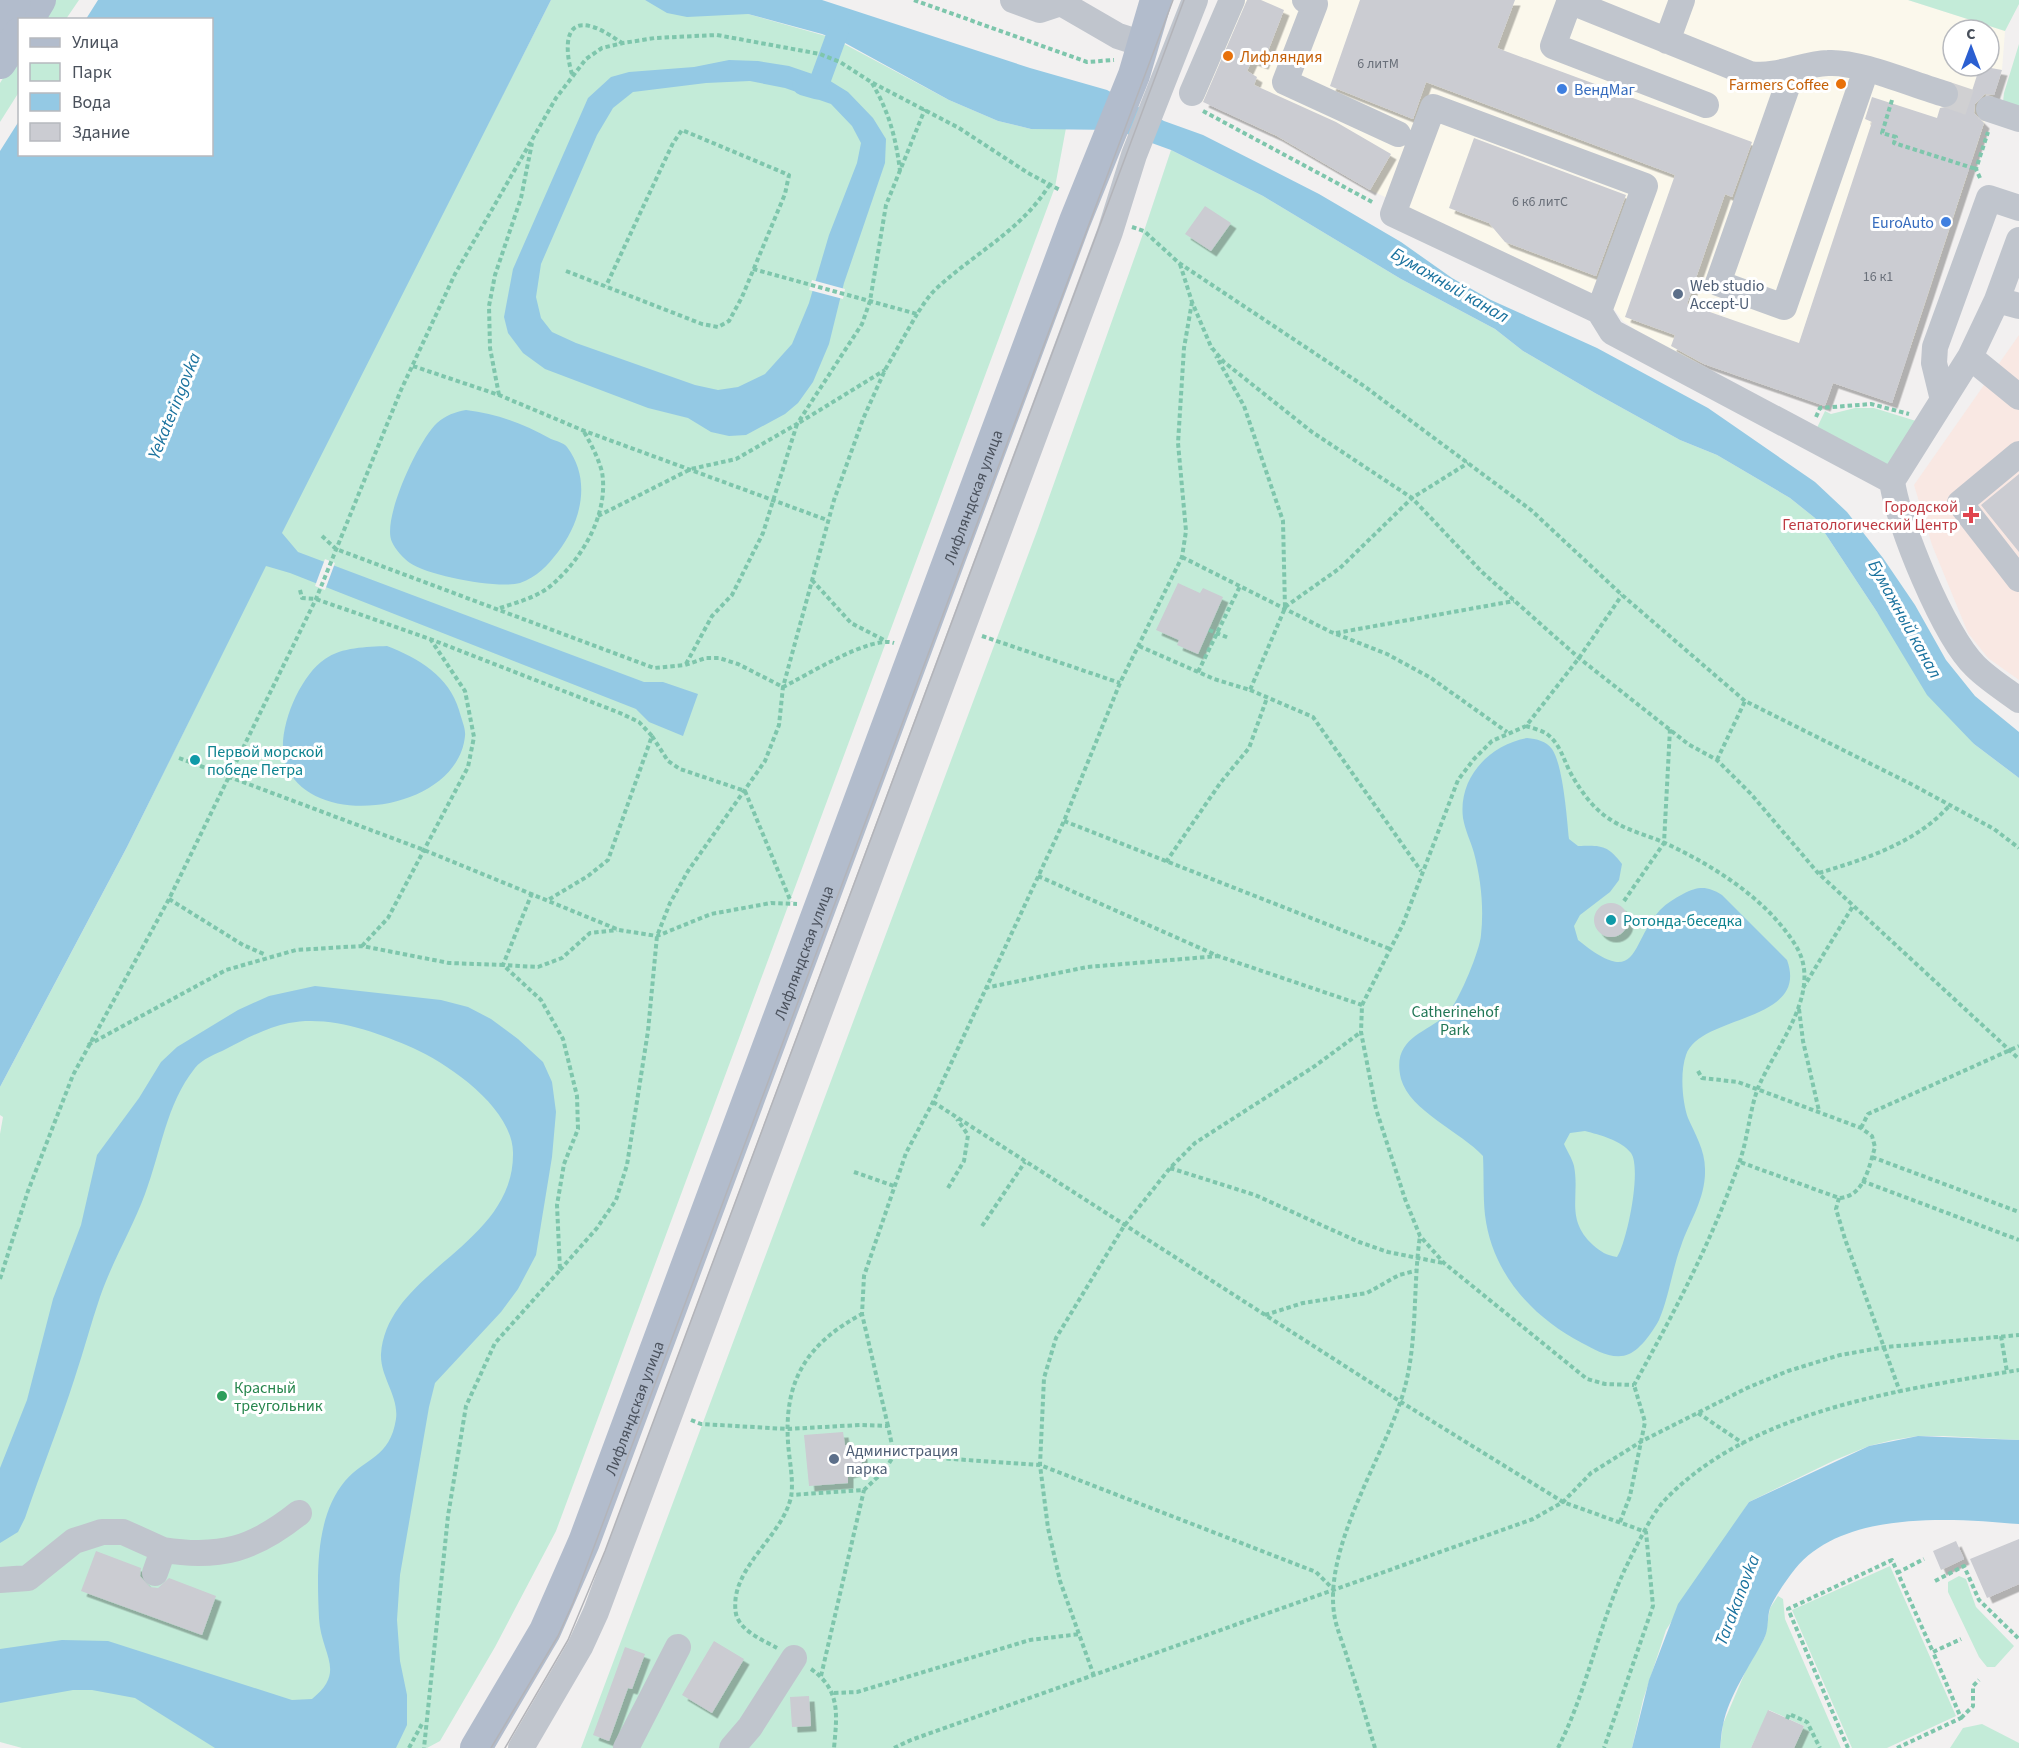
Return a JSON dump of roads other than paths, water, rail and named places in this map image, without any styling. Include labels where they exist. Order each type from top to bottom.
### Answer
[{"type":"main road","points":[[0,24],[15,0]]},
{"type":"main road","points":[[29,18],[40,0]]},
{"type":"main road","points":[[1137,74],[1156,0]]},
{"type":"main road","points":[[0,63],[18,36]]},
{"type":"main road","name":"Лифляндская улица","points":[[476,1748],[545,1631],[579,1554],[1075,221],[1121,150],[1137,74]]},
{"type":"street","points":[[1013,0],[1040,9],[1062,2],[1118,36],[1143,44]]},
{"type":"street","points":[[1137,74],[1195,0]]},
{"type":"street","points":[[1198,102],[1232,0]]},
{"type":"street","points":[[1305,0],[1315,4],[1285,82],[1398,134]]},
{"type":"street","points":[[1667,41],[1682,0]]},
{"type":"street","points":[[1706,105],[1553,46],[1569,1],[1750,74],[1768,76],[1827,63],[1845,63],[1945,94]]},
{"type":"street","points":[[1793,70],[1718,283],[1784,307],[1866,70]]},
{"type":"street","points":[[1599,311],[1645,186],[1433,107],[1393,214],[1599,311],[1611,332],[1892,481]]},
{"type":"street","points":[[1992,110],[2019,119]]},
{"type":"street","points":[[521,1748],[580,1647],[596,1612],[1110,232],[1121,150]]},
{"type":"street","points":[[1943,400],[1934,363],[1935,347],[1989,198],[2019,208]]},
{"type":"street","points":[[2019,240],[2008,303],[1970,357],[1892,481],[1900,518],[1944,619],[1958,645],[1974,665],[2019,700]]},
{"type":"street","points":[[1970,357],[2019,397]]},
{"type":"street","points":[[2019,454],[1960,503],[2019,579]]},
{"type":"street","points":[[0,1580],[28,1578],[74,1541],[102,1532],[123,1532],[159,1562],[188,1554],[217,1554],[251,1546],[275,1532],[299,1513]]},
{"type":"street","points":[[626,1748],[678,1647]]},
{"type":"street","points":[[732,1748],[750,1727],[794,1658]]},
{"type":"water","name":"Yekateringovka","points":[[98,0],[551,0],[282,533],[298,552],[644,682],[663,682],[698,694],[683,736],[649,722],[636,709],[290,573],[266,566],[127,847],[0,1087],[0,151],[18,123],[18,156],[213,156],[213,18],[87,18]]},
{"type":"water","name":"Бумажный канал","points":[[645,0],[822,0],[1030,68],[1107,90],[1164,121],[1203,135],[1319,194],[1401,242],[1452,278],[1491,300],[1597,348],[1708,408],[1815,482],[1847,512],[1883,558],[1915,605],[1946,660],[1975,696],[2019,732],[2019,778],[1974,744],[1927,695],[1877,612],[1815,518],[1790,498],[1717,455],[1680,440],[1595,393],[1523,351],[1495,329],[1401,279],[1263,196],[1171,150],[1116,130],[1031,129],[998,121],[949,100],[845,43],[822,34],[748,14],[687,17],[667,13]]},
{"type":"water","points":[[729,60],[758,61],[789,66],[827,79],[848,92],[873,118],[886,139],[885,163],[844,283],[829,344],[813,382],[798,403],[785,414],[746,435],[729,436],[711,432],[688,418],[648,408],[545,369],[523,353],[508,333],[504,317],[513,269],[588,98],[611,77],[629,72],[694,67]],"holes":[[[750,81],[785,88],[831,104],[852,126],[861,143],[857,163],[829,235],[809,303],[792,344],[765,374],[738,387],[718,390],[695,385],[576,343],[552,332],[541,318],[536,297],[541,264],[597,135],[613,108],[633,92],[706,83]]]},
{"type":"water","points":[[466,410],[510,420],[530,428],[564,444],[575,460],[581,487],[578,514],[573,528],[554,557],[532,578],[520,583],[481,583],[447,577],[419,568],[408,561],[397,551],[392,542],[390,531],[397,499],[421,445],[440,420]]},
{"type":"water","points":[[387,646],[421,663],[448,687],[459,710],[465,733],[456,762],[438,782],[412,796],[383,804],[353,805],[324,800],[301,786],[286,765],[283,738],[291,707],[306,679],[325,659],[347,650]]},
{"type":"water","points":[[1531,738],[1550,746],[1556,757],[1562,779],[1569,839],[1578,846],[1593,846],[1608,850],[1622,864],[1619,880],[1610,892],[1580,915],[1574,926],[1578,940],[1613,961],[1623,961],[1637,948],[1650,923],[1663,907],[1683,894],[1703,888],[1722,895],[1787,960],[1790,980],[1783,996],[1769,1007],[1711,1032],[1695,1042],[1686,1055],[1682,1078],[1683,1095],[1688,1118],[1703,1155],[1705,1180],[1703,1190],[1678,1255],[1659,1320],[1642,1344],[1633,1352],[1623,1356],[1599,1351],[1564,1332],[1547,1320],[1517,1291],[1496,1256],[1489,1236],[1484,1208],[1483,1156],[1425,1111],[1406,1091],[1401,1079],[1399,1064],[1407,1043],[1443,1018],[1450,1010],[1464,985],[1480,942],[1482,914],[1480,883],[1473,849],[1463,818],[1463,803],[1471,777],[1479,766],[1500,748]],"holes":[[[1585,1131],[1610,1139],[1627,1148],[1634,1161],[1634,1189],[1629,1222],[1617,1257],[1604,1253],[1593,1245],[1584,1235],[1576,1217],[1574,1166],[1564,1144],[1570,1133]]]},
{"type":"water","points":[[315,986],[441,1000],[468,1007],[491,1019],[543,1062],[552,1082],[556,1112],[552,1157],[536,1255],[518,1289],[501,1312],[435,1383],[429,1407],[400,1575],[397,1620],[400,1661],[407,1695],[407,1725],[396,1748],[215,1748],[135,1698],[92,1690],[73,1690],[0,1703],[0,1649],[62,1640],[108,1641],[292,1700],[312,1699],[328,1680],[329,1662],[319,1618],[320,1546],[328,1511],[335,1495],[353,1473],[382,1450],[393,1432],[396,1419],[395,1402],[381,1362],[388,1325],[404,1300],[474,1235],[494,1211],[508,1184],[513,1152],[510,1136],[502,1119],[476,1090],[460,1076],[428,1055],[399,1042],[352,1026],[304,1021],[273,1027],[249,1037],[209,1057],[195,1068],[177,1097],[145,1194],[105,1284],[69,1395],[25,1518],[18,1532],[0,1543],[0,1468],[27,1400],[53,1299],[81,1225],[97,1155],[139,1098],[161,1062],[177,1047],[238,1010],[269,996]]},
{"type":"water","name":"Tarakanovka","points":[[1918,1436],[2019,1440],[2019,1524],[1962,1520],[1900,1522],[1869,1527],[1841,1536],[1816,1550],[1795,1569],[1770,1608],[1764,1639],[1735,1692],[1726,1714],[1720,1748],[1632,1748],[1649,1680],[1678,1604],[1749,1502],[1869,1446]]},
{"type":"waterway","points":[[803,85],[817,89],[839,29]]},
{"type":"tunnel","points":[[1945,94],[1989,109]]},
{"type":"tram line","points":[[491,1748],[558,1636],[573,1603],[1173,0]]},
{"type":"tram line","points":[[505,1748],[568,1640],[605,1551],[1184,0]]},
{"type":"place","name":"Лифляндия","points":[[1228,56]]},
{"type":"place","name":"Farmers Coffee","points":[[1841,84]]},
{"type":"place","name":"ВендМаг","points":[[1562,89]]},
{"type":"place","name":"EuroAuto","points":[[1946,222]]},
{"type":"place","name":"Web studio Accept-U","points":[[1678,294]]},
{"type":"place","name":"Городской Гепатологический Центр","points":[[1971,515]]},
{"type":"place","name":"Первой морской победе Петра","points":[[195,760]]},
{"type":"place","name":"Ротонда-беседка","points":[[1611,920]]},
{"type":"place","name":"Красный треугольник","points":[[222,1396]]},
{"type":"place","name":"Администрация парка","points":[[834,1459]]},
{"type":"park label","name":"Catherinehof Park","points":[[1455,1020]]}]
